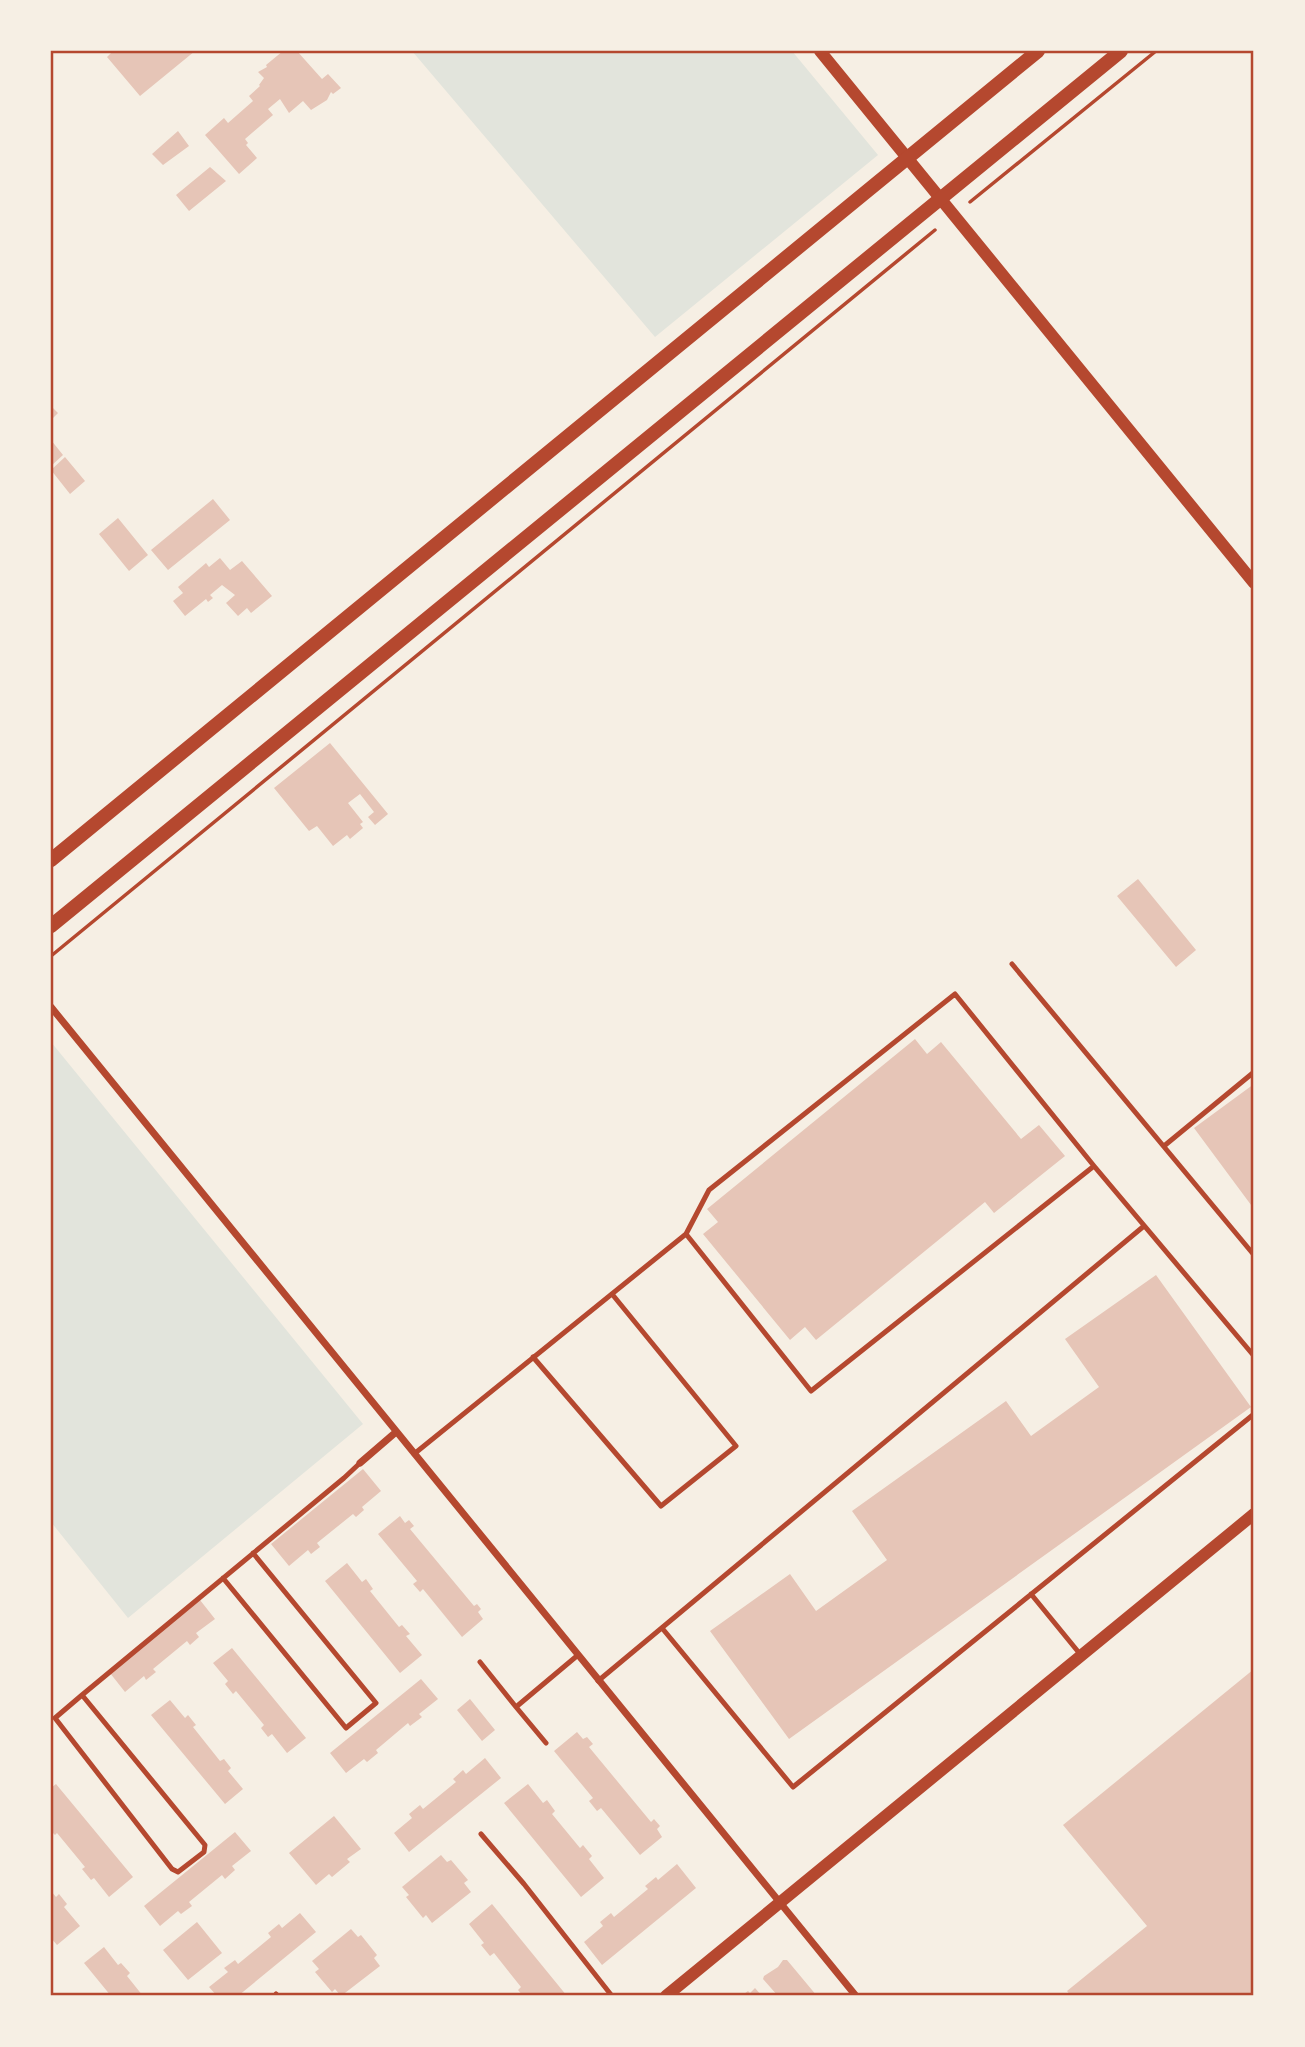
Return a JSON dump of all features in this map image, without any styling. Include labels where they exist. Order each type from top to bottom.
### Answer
[{"type":"main road","points":[[51,860],[1038,51]]},
{"type":"main road","points":[[51,926],[1121,51]]},
{"type":"street","points":[[820,51],[1254,583]]},
{"type":"street","points":[[51,1007],[856,1996]]},
{"type":"street","points":[[360,1463],[396,1432]]},
{"type":"street","points":[[666,1996],[1254,1514]]},
{"type":"lane","points":[[1012,964],[1254,1255]]},
{"type":"lane","points":[[414,1454],[686,1234],[709,1190],[956,994],[1094,1166],[1254,1356]]},
{"type":"lane","points":[[1164,1146],[1254,1072]]},
{"type":"lane","points":[[686,1234],[811,1391],[1094,1166]]},
{"type":"lane","points":[[598,1681],[1144,1226]]},
{"type":"lane","points":[[533,1357],[661,1506],[736,1446],[612,1294]]},
{"type":"lane","points":[[662,1628],[793,1787],[1254,1414]]},
{"type":"lane","points":[[82,1695],[205,1846],[204,1852],[178,1872],[172,1869],[55,1718],[82,1695],[253,1553],[360,1463]]},
{"type":"lane","points":[[223,1578],[346,1728],[376,1703],[253,1553]]},
{"type":"lane","points":[[1031,1594],[1082,1656]]},
{"type":"lane","points":[[516,1707],[578,1655]]},
{"type":"lane","points":[[480,1662],[547,1743]]},
{"type":"lane","points":[[481,1834],[612,1996]]},
{"type":"path","points":[[970,202],[1156,51]]},
{"type":"path","points":[[51,956],[935,230]]},
{"type":"shaded area","points":[[412,51],[792,51],[878,155],[655,337]]},
{"type":"shaded area","points":[[51,1042],[363,1424],[128,1618],[51,1522]]},
{"type":"building","points":[[113,51],[195,51],[140,96],[107,57]]},
{"type":"building","points":[[283,51],[297,51],[322,79],[328,74],[341,88],[333,94],[331,92],[327,100],[311,110],[303,101],[289,113],[280,99],[268,109],[273,115],[245,139],[248,143],[246,145],[257,158],[239,174],[205,135],[224,118],[228,123],[253,101],[249,96],[264,78],[258,72]]},
{"type":"building","points":[[178,131],[189,146],[163,165],[152,154]]},
{"type":"building","points":[[210,167],[226,181],[189,211],[176,195]]},
{"type":"building","points":[[51,406],[58,413],[51,420]]},
{"type":"building","points":[[51,440],[63,455],[51,466]]},
{"type":"building","points":[[65,457],[85,481],[70,494],[51,470]]},
{"type":"building","points":[[213,499],[230,520],[168,570],[151,550]]},
{"type":"building","points":[[118,518],[148,555],[129,571],[99,534]]},
{"type":"building","points":[[220,558],[230,570],[242,561],[272,596],[251,613],[247,608],[238,616],[226,603],[235,595],[222,585],[210,595],[213,598],[208,602],[206,599],[185,616],[173,601],[183,593],[178,587],[206,563],[209,567]]},
{"type":"building","points":[[330,743],[388,814],[375,825],[368,817],[374,812],[360,794],[348,803],[363,822],[360,824],[363,828],[350,839],[347,835],[333,846],[317,826],[309,831],[274,788]]},
{"type":"building","points":[[1138,879],[1196,950],[1176,967],[1117,896]]},
{"type":"building","points":[[915,1039],[927,1054],[941,1042],[1021,1139],[1039,1125],[1065,1156],[994,1213],[985,1202],[816,1340],[805,1327],[790,1340],[703,1234],[718,1222],[707,1209]]},
{"type":"building","points":[[1254,1084],[1254,1209],[1194,1128]]},
{"type":"building","points":[[1156,1275],[1251,1407],[789,1739],[710,1631],[790,1574],[816,1611],[887,1560],[852,1511],[1006,1401],[1031,1436],[1099,1387],[1065,1339]]},
{"type":"building","points":[[363,1469],[381,1491],[362,1507],[364,1510],[356,1517],[353,1514],[317,1543],[320,1547],[311,1554],[308,1550],[289,1566],[271,1544]]},
{"type":"building","points":[[400,1516],[405,1523],[409,1520],[414,1526],[410,1529],[474,1606],[477,1604],[481,1609],[478,1612],[483,1619],[462,1637],[423,1589],[420,1592],[413,1584],[417,1581],[378,1534]]},
{"type":"building","points":[[347,1563],[362,1582],[366,1579],[373,1589],[370,1591],[399,1627],[402,1625],[410,1634],[406,1636],[422,1655],[400,1673],[325,1581]]},
{"type":"building","points":[[200,1600],[215,1619],[196,1633],[199,1637],[190,1645],[187,1641],[153,1669],[156,1672],[146,1680],[144,1676],[125,1692],[110,1673]]},
{"type":"building","points":[[232,1648],[306,1738],[287,1753],[272,1734],[268,1737],[261,1728],[264,1725],[236,1691],[233,1694],[225,1684],[228,1681],[213,1663]]},
{"type":"building","points":[[1254,1669],[1254,1996],[1071,1996],[1067,1991],[1147,1926],[1063,1825]]},
{"type":"building","points":[[421,1679],[438,1699],[419,1714],[422,1717],[410,1726],[408,1723],[376,1750],[378,1753],[367,1762],[364,1759],[346,1773],[330,1753]]},
{"type":"building","points":[[470,1699],[495,1730],[482,1741],[457,1710]]},
{"type":"building","points":[[170,1700],[185,1718],[188,1715],[196,1725],[193,1727],[220,1761],[224,1759],[231,1768],[228,1771],[243,1789],[225,1804],[151,1715]]},
{"type":"building","points":[[577,1732],[583,1739],[587,1737],[593,1744],[589,1747],[651,1822],[654,1819],[660,1826],[657,1829],[662,1837],[640,1855],[601,1808],[597,1811],[589,1801],[593,1798],[554,1751]]},
{"type":"building","points":[[485,1758],[501,1778],[409,1852],[394,1833],[412,1818],[409,1814],[420,1805],[423,1809],[456,1782],[453,1779],[463,1770],[466,1774]]},
{"type":"building","points":[[56,1784],[133,1877],[109,1897],[94,1878],[91,1880],[82,1869],[85,1867],[57,1833],[55,1835],[51,1831],[51,1788]]},
{"type":"building","points":[[528,1784],[543,1803],[547,1800],[555,1811],[552,1814],[580,1848],[583,1845],[592,1856],[589,1859],[604,1878],[581,1897],[504,1803]]},
{"type":"building","points":[[334,1816],[361,1849],[347,1859],[350,1862],[332,1877],[329,1874],[316,1885],[289,1853]]},
{"type":"building","points":[[235,1832],[251,1851],[232,1866],[235,1870],[225,1879],[222,1875],[189,1902],[192,1906],[181,1914],[178,1911],[160,1926],[144,1906]]},
{"type":"building","points":[[441,1855],[447,1862],[451,1860],[468,1880],[464,1883],[471,1892],[432,1923],[426,1915],[423,1918],[406,1897],[409,1895],[402,1887]]},
{"type":"building","points":[[677,1864],[696,1888],[602,1965],[584,1942],[603,1926],[600,1922],[611,1913],[614,1917],[648,1889],[645,1886],[656,1877],[658,1880]]},
{"type":"building","points":[[51,1891],[56,1897],[59,1894],[67,1904],[64,1907],[80,1926],[57,1945],[51,1938]]},
{"type":"building","points":[[492,1904],[567,1996],[523,1996],[518,1990],[521,1987],[494,1953],[490,1956],[481,1945],[484,1943],[469,1924]]},
{"type":"building","points":[[300,1913],[316,1932],[238,1996],[217,1996],[209,1987],[228,1972],[224,1968],[235,1960],[238,1964],[271,1937],[268,1933],[279,1924],[282,1928]]},
{"type":"building","points":[[197,1922],[222,1953],[188,1980],[163,1950]]},
{"type":"building","points":[[351,1929],[358,1937],[361,1935],[377,1955],[374,1958],[380,1966],[341,1996],[335,1989],[332,1992],[315,1972],[319,1969],[312,1961]]},
{"type":"building","points":[[104,1947],[118,1965],[121,1963],[130,1973],[127,1976],[143,1996],[111,1996],[84,1963]]},
{"type":"building","points":[[783,1960],[787,1960],[817,1996],[778,1996],[763,1979]]},
{"type":"building","points":[[755,1988],[762,1996],[741,1996],[748,1991],[750,1993]]}]
